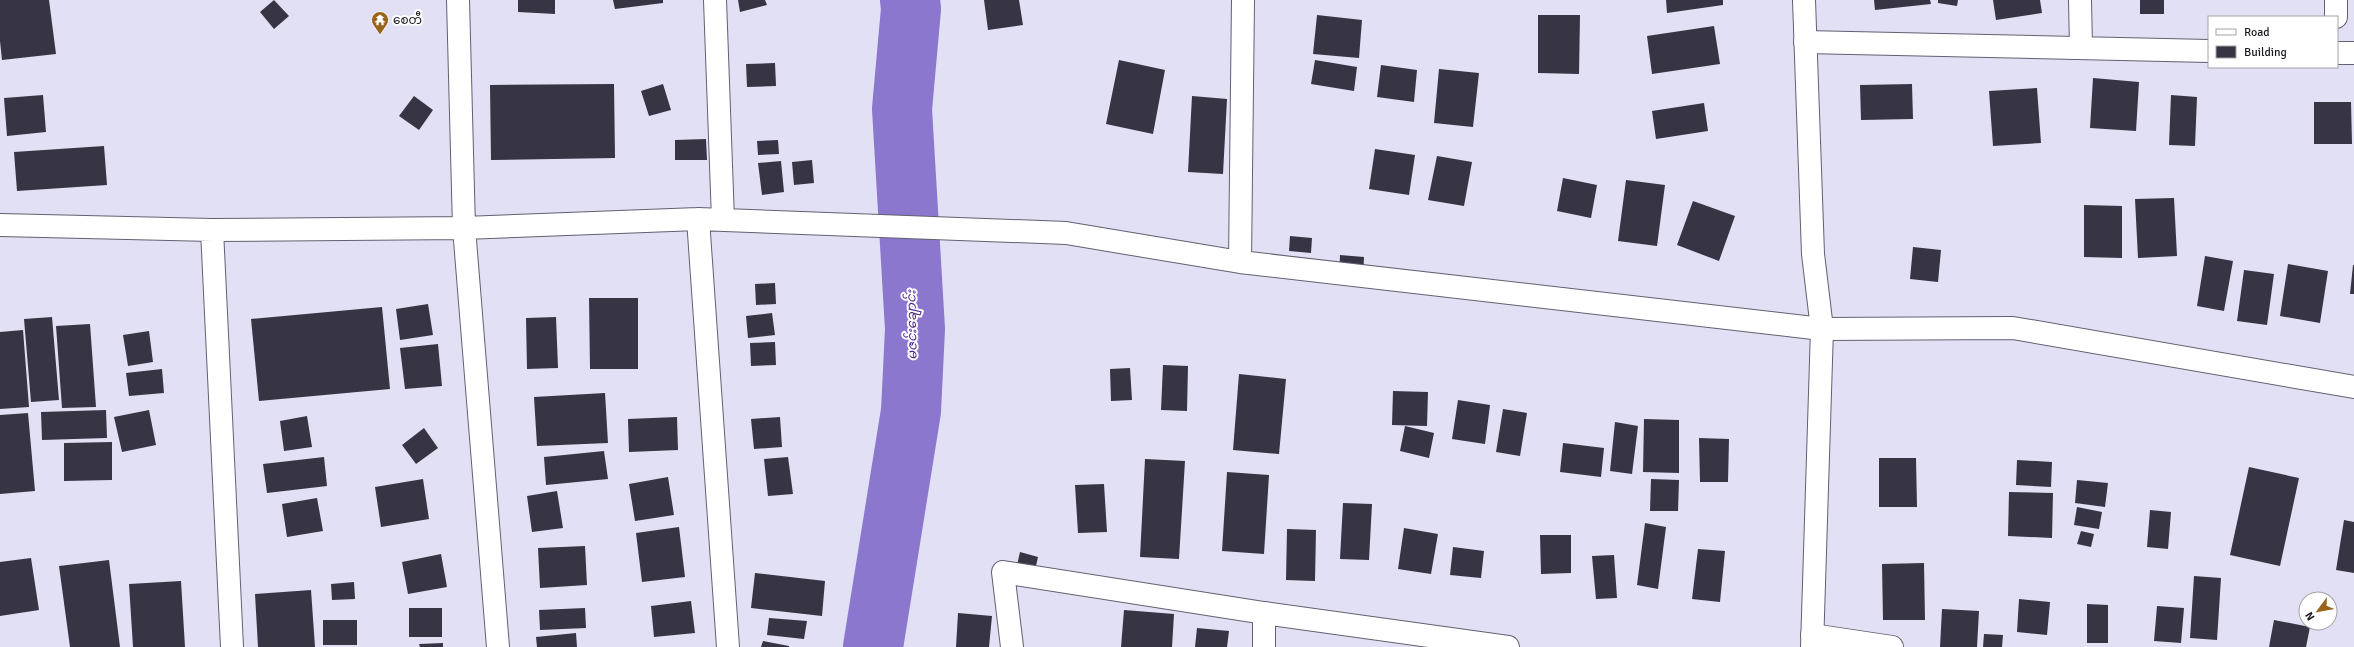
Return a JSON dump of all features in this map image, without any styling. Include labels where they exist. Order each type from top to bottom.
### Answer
[{"type":"street","points":[[458,0],[464,228],[498,647]]},
{"type":"street","points":[[715,0],[723,220]]},
{"type":"street","points":[[1240,262],[1243,0]]},
{"type":"street","points":[[1804,0],[1813,254],[1822,329],[1812,641],[1892,647]]},
{"type":"street","points":[[2080,0],[2081,48]]},
{"type":"street","points":[[2336,0],[2336,16]]},
{"type":"street","points":[[1805,42],[2208,50]]},
{"type":"street","points":[[2338,53],[2354,53]]},
{"type":"street","points":[[698,219],[728,647]]},
{"type":"street","points":[[0,225],[212,230],[464,228],[698,219],[1066,233],[1240,262],[1822,329],[2013,328],[2354,387]]},
{"type":"street","points":[[212,230],[232,647]]},
{"type":"street","points":[[1012,647],[1003,572],[1264,614],[1508,647]]},
{"type":"street","points":[[1264,614],[1264,647]]},
{"type":"building","points":[[0,0],[49,0],[56,54],[2,60],[0,41]]},
{"type":"building","points":[[274,0],[289,16],[274,29],[260,12]]},
{"type":"building","points":[[518,0],[555,0],[555,14],[518,12]]},
{"type":"building","points":[[613,0],[663,0],[663,3],[615,9]]},
{"type":"building","points":[[738,0],[765,0],[767,5],[740,12]]},
{"type":"building","points":[[984,0],[1019,0],[1023,25],[988,30]]},
{"type":"building","points":[[1666,0],[1723,0],[1723,5],[1667,13]]},
{"type":"building","points":[[1874,0],[1930,0],[1931,4],[1875,10]]},
{"type":"building","points":[[1938,0],[1958,0],[1957,6],[1938,3]]},
{"type":"building","points":[[1993,0],[2040,0],[2042,13],[1996,20]]},
{"type":"building","points":[[2140,0],[2164,0],[2164,14],[2140,14]]},
{"type":"building","points":[[1317,15],[1362,20],[1359,58],[1313,54]]},
{"type":"building","points":[[1538,15],[1580,15],[1579,74],[1538,73]]},
{"type":"building","points":[[1714,26],[1720,64],[1652,74],[1647,36]]},
{"type":"building","points":[[1119,60],[1165,70],[1153,134],[1106,124]]},
{"type":"building","points":[[1315,60],[1357,67],[1354,91],[1311,84]]},
{"type":"building","points":[[775,63],[776,86],[747,87],[746,64]]},
{"type":"building","points":[[1381,65],[1417,70],[1414,102],[1377,97]]},
{"type":"building","points":[[1439,69],[1479,73],[1473,127],[1434,123]]},
{"type":"building","points":[[2093,78],[2139,82],[2136,131],[2090,128]]},
{"type":"building","points":[[614,84],[615,158],[491,160],[490,85]]},
{"type":"building","points":[[663,84],[671,110],[649,116],[641,91]]},
{"type":"building","points":[[1912,84],[1913,119],[1861,120],[1860,85]]},
{"type":"building","points":[[2037,88],[2041,143],[1993,146],[1989,91]]},
{"type":"building","points":[[43,95],[46,132],[7,136],[4,98]]},
{"type":"building","points":[[2171,95],[2197,97],[2195,146],[2169,145]]},
{"type":"building","points":[[414,96],[433,110],[419,130],[399,116]]},
{"type":"building","points":[[1192,96],[1227,99],[1223,174],[1188,172]]},
{"type":"building","points":[[2314,102],[2351,102],[2352,144],[2314,144]]},
{"type":"building","points":[[1704,103],[1708,131],[1656,139],[1652,111]]},
{"type":"building","points":[[706,139],[707,160],[675,160],[675,140]]},
{"type":"building","points":[[778,140],[779,154],[758,155],[757,141]]},
{"type":"building","points":[[104,146],[107,185],[17,191],[14,152]]},
{"type":"building","points":[[1375,149],[1415,155],[1409,195],[1369,189]]},
{"type":"building","points":[[1437,156],[1472,162],[1464,206],[1428,200]]},
{"type":"building","points":[[812,160],[814,183],[794,185],[792,162]]},
{"type":"building","points":[[781,161],[784,192],[762,195],[758,163]]},
{"type":"building","points":[[1563,178],[1597,185],[1591,218],[1557,211]]},
{"type":"building","points":[[1626,180],[1665,185],[1657,246],[1618,241]]},
{"type":"building","points":[[2174,198],[2177,256],[2138,258],[2135,199]]},
{"type":"building","points":[[1693,201],[1735,216],[1719,261],[1677,245]]},
{"type":"building","points":[[2084,205],[2122,206],[2122,258],[2084,257]]},
{"type":"building","points":[[1290,236],[1312,238],[1311,253],[1289,251]]},
{"type":"building","points":[[1913,247],[1941,250],[1938,282],[1910,279]]},
{"type":"building","points":[[1340,255],[1364,257],[1363,279],[1339,278]]},
{"type":"building","points":[[2205,256],[2233,261],[2224,311],[2197,306]]},
{"type":"building","points":[[2288,264],[2328,271],[2320,323],[2280,316]]},
{"type":"building","points":[[2353,265],[2354,294],[2350,294]]},
{"type":"building","points":[[2244,270],[2274,274],[2267,325],[2237,321]]},
{"type":"building","points":[[775,283],[776,304],[756,305],[755,284]]},
{"type":"building","points":[[589,298],[638,298],[638,369],[590,369]]},
{"type":"building","points":[[428,304],[433,335],[400,340],[396,309]]},
{"type":"building","points":[[382,307],[390,389],[259,401],[251,319]]},
{"type":"building","points":[[772,313],[775,335],[748,338],[746,316]]},
{"type":"building","points":[[52,317],[59,400],[31,402],[24,319]]},
{"type":"building","points":[[556,317],[558,368],[527,369],[526,318]]},
{"type":"building","points":[[90,324],[96,407],[62,408],[56,326]]},
{"type":"building","points":[[23,330],[29,407],[0,409],[0,332]]},
{"type":"building","points":[[149,331],[153,362],[128,366],[123,335]]},
{"type":"building","points":[[775,342],[776,365],[751,366],[750,343]]},
{"type":"building","points":[[438,344],[442,386],[405,389],[400,348]]},
{"type":"building","points":[[1163,365],[1188,366],[1187,411],[1161,410]]},
{"type":"building","points":[[1130,368],[1132,400],[1111,401],[1110,369]]},
{"type":"building","points":[[162,369],[164,393],[129,396],[126,373]]},
{"type":"building","points":[[1239,374],[1286,379],[1279,454],[1233,450]]},
{"type":"building","points":[[1393,391],[1428,392],[1427,426],[1392,425]]},
{"type":"building","points":[[605,393],[608,443],[537,446],[534,397]]},
{"type":"building","points":[[1458,400],[1490,405],[1485,444],[1452,439]]},
{"type":"building","points":[[1503,409],[1527,413],[1520,456],[1496,452]]},
{"type":"building","points":[[106,410],[107,438],[42,440],[41,412]]},
{"type":"building","points":[[149,410],[156,445],[122,452],[114,417]]},
{"type":"building","points":[[28,413],[35,491],[0,494],[0,415]]},
{"type":"building","points":[[307,416],[312,447],[284,451],[280,421]]},
{"type":"building","points":[[677,417],[678,450],[629,452],[628,419]]},
{"type":"building","points":[[780,417],[782,447],[754,449],[751,419]]},
{"type":"building","points":[[1644,419],[1679,420],[1679,473],[1643,472]]},
{"type":"building","points":[[1615,422],[1638,426],[1632,474],[1610,471]]},
{"type":"building","points":[[1405,426],[1434,433],[1429,458],[1400,451]]},
{"type":"building","points":[[424,428],[438,448],[416,464],[402,445]]},
{"type":"building","points":[[1699,438],[1729,439],[1728,482],[1700,482]]},
{"type":"building","points":[[112,442],[112,480],[64,481],[64,443]]},
{"type":"building","points":[[1563,443],[1604,448],[1601,477],[1560,472]]},
{"type":"building","points":[[604,451],[608,479],[546,485],[544,457]]},
{"type":"building","points":[[324,457],[327,486],[267,493],[263,464]]},
{"type":"building","points":[[788,457],[793,494],[768,496],[764,459]]},
{"type":"building","points":[[1879,458],[1916,458],[1917,507],[1879,507]]},
{"type":"building","points":[[1145,459],[1185,461],[1179,559],[1140,557]]},
{"type":"building","points":[[2017,460],[2052,462],[2051,487],[2016,485]]},
{"type":"building","points":[[2249,467],[2299,478],[2280,566],[2230,555]]},
{"type":"building","points":[[1227,472],[1269,475],[1264,554],[1222,551]]},
{"type":"building","points":[[668,477],[674,515],[635,521],[629,484]]},
{"type":"building","points":[[423,479],[429,519],[381,527],[375,487]]},
{"type":"building","points":[[1651,479],[1679,480],[1678,511],[1650,511]]},
{"type":"building","points":[[2077,480],[2108,483],[2105,507],[2075,503]]},
{"type":"building","points":[[1104,484],[1107,532],[1078,533],[1075,485]]},
{"type":"building","points":[[557,491],[563,528],[532,532],[527,496]]},
{"type":"building","points":[[2009,492],[2053,493],[2052,538],[2008,536]]},
{"type":"building","points":[[317,498],[323,531],[287,537],[282,504]]},
{"type":"building","points":[[1343,503],[1372,504],[1369,560],[1340,559]]},
{"type":"building","points":[[2077,507],[2102,512],[2099,529],[2074,525]]},
{"type":"building","points":[[2150,510],[2171,512],[2168,549],[2147,547]]},
{"type":"building","points":[[2344,520],[2354,522],[2354,573],[2336,570]]},
{"type":"building","points":[[1645,523],[1666,527],[1658,589],[1637,585]]},
{"type":"building","points":[[679,527],[685,577],[642,582],[636,533]]},
{"type":"building","points":[[1404,528],[1438,534],[1431,574],[1398,569]]},
{"type":"building","points":[[1287,529],[1316,530],[1315,581],[1286,580]]},
{"type":"building","points":[[2081,531],[2094,534],[2091,547],[2077,544]]},
{"type":"building","points":[[1540,535],[1571,535],[1571,573],[1541,574]]},
{"type":"building","points":[[585,546],[587,585],[540,588],[538,548]]},
{"type":"building","points":[[1453,547],[1484,551],[1481,578],[1450,575]]},
{"type":"building","points":[[1698,549],[1725,551],[1720,602],[1692,599]]},
{"type":"building","points":[[1020,552],[1038,557],[1031,588],[1013,583]]},
{"type":"building","points":[[441,554],[447,587],[408,594],[402,562]]},
{"type":"building","points":[[1614,555],[1617,598],[1596,599],[1592,556]]},
{"type":"building","points":[[31,558],[39,610],[0,616],[0,562]]},
{"type":"building","points":[[109,560],[120,647],[70,647],[59,566]]},
{"type":"building","points":[[1924,563],[1925,620],[1883,620],[1882,564]]},
{"type":"building","points":[[755,573],[825,581],[822,616],[751,608]]},
{"type":"building","points":[[2194,576],[2221,578],[2217,640],[2190,638]]},
{"type":"building","points":[[181,581],[185,647],[133,647],[129,584]]},
{"type":"building","points":[[354,582],[355,599],[332,600],[331,584]]},
{"type":"building","points":[[311,590],[315,647],[258,647],[255,594]]},
{"type":"building","points":[[2019,599],[2050,602],[2047,635],[2017,632]]},
{"type":"building","points":[[691,601],[695,633],[654,637],[651,606]]},
{"type":"building","points":[[2087,604],[2108,605],[2108,643],[2087,643]]},
{"type":"building","points":[[2157,606],[2184,608],[2181,643],[2154,641]]},
{"type":"building","points":[[409,608],[442,608],[442,637],[409,637]]},
{"type":"building","points":[[585,608],[586,628],[540,630],[539,610]]},
{"type":"building","points":[[1942,609],[1979,611],[1977,647],[1940,647]]},
{"type":"building","points":[[1124,610],[1174,614],[1172,647],[1121,647]]},
{"type":"building","points":[[958,613],[992,616],[989,647],[956,647]]},
{"type":"building","points":[[769,618],[807,621],[804,639],[767,635]]},
{"type":"building","points":[[323,620],[357,620],[357,645],[323,645]]},
{"type":"building","points":[[2274,620],[2298,625],[2298,631],[2309,631],[2306,647],[2269,647]]},
{"type":"building","points":[[1197,628],[1229,631],[1227,647],[1195,647]]},
{"type":"building","points":[[576,633],[577,647],[537,647],[536,637]]},
{"type":"building","points":[[1984,634],[2003,635],[2002,647],[1983,647]]},
{"type":"building","points":[[763,641],[789,646],[789,647],[761,647]]},
{"type":"building","points":[[443,643],[443,647],[420,647],[419,644]]},
{"type":"waterway","name":"မဇင်းချောင်း","points":[[873,647],[911,411],[915,329],[902,109],[911,9],[910,0]]},
{"type":"place","name":"စေတီ","points":[[380,35]]}]
